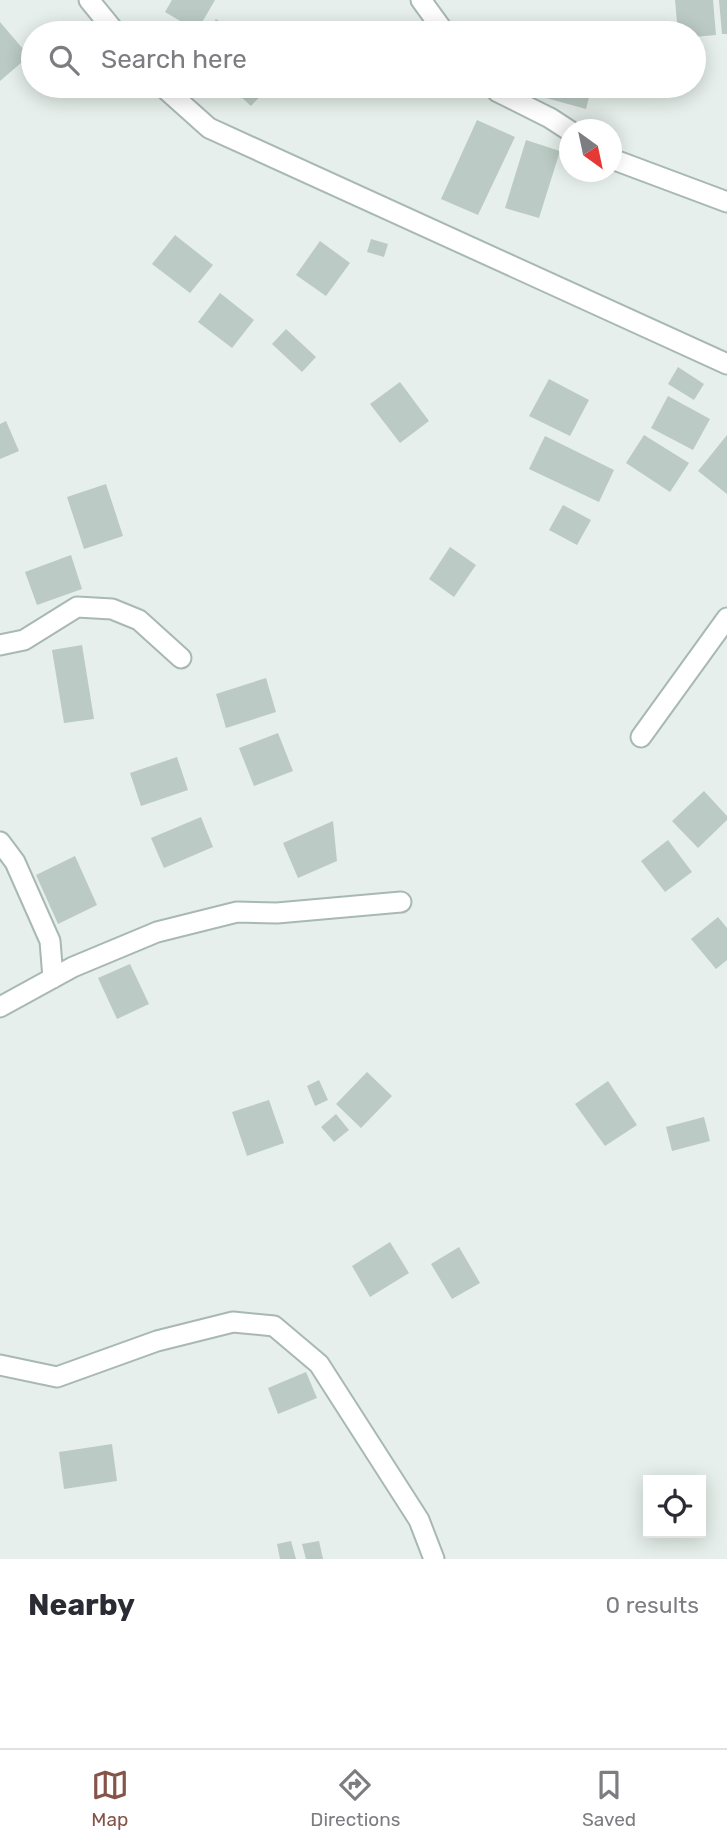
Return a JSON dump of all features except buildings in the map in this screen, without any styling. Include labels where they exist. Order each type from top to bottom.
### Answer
[{"type":"street","points":[[89,0],[106,21]]},
{"type":"street","points":[[421,0],[436,21]]},
{"type":"street","points":[[175,98],[209,128],[727,364]]},
{"type":"street","points":[[510,98],[559,124]]},
{"type":"street","points":[[622,163],[727,202]]},
{"type":"street","points":[[0,645],[24,640],[77,607],[112,609],[139,620],[181,659]]},
{"type":"street","points":[[641,737],[727,618]]},
{"type":"street","points":[[0,842],[15,862],[50,941],[53,978]]},
{"type":"street","points":[[0,1007],[72,967],[157,932],[237,912],[277,913],[401,902]]},
{"type":"street","points":[[0,1365],[57,1377],[157,1341],[233,1322],[274,1326],[319,1364],[419,1520],[433,1559]]}]
